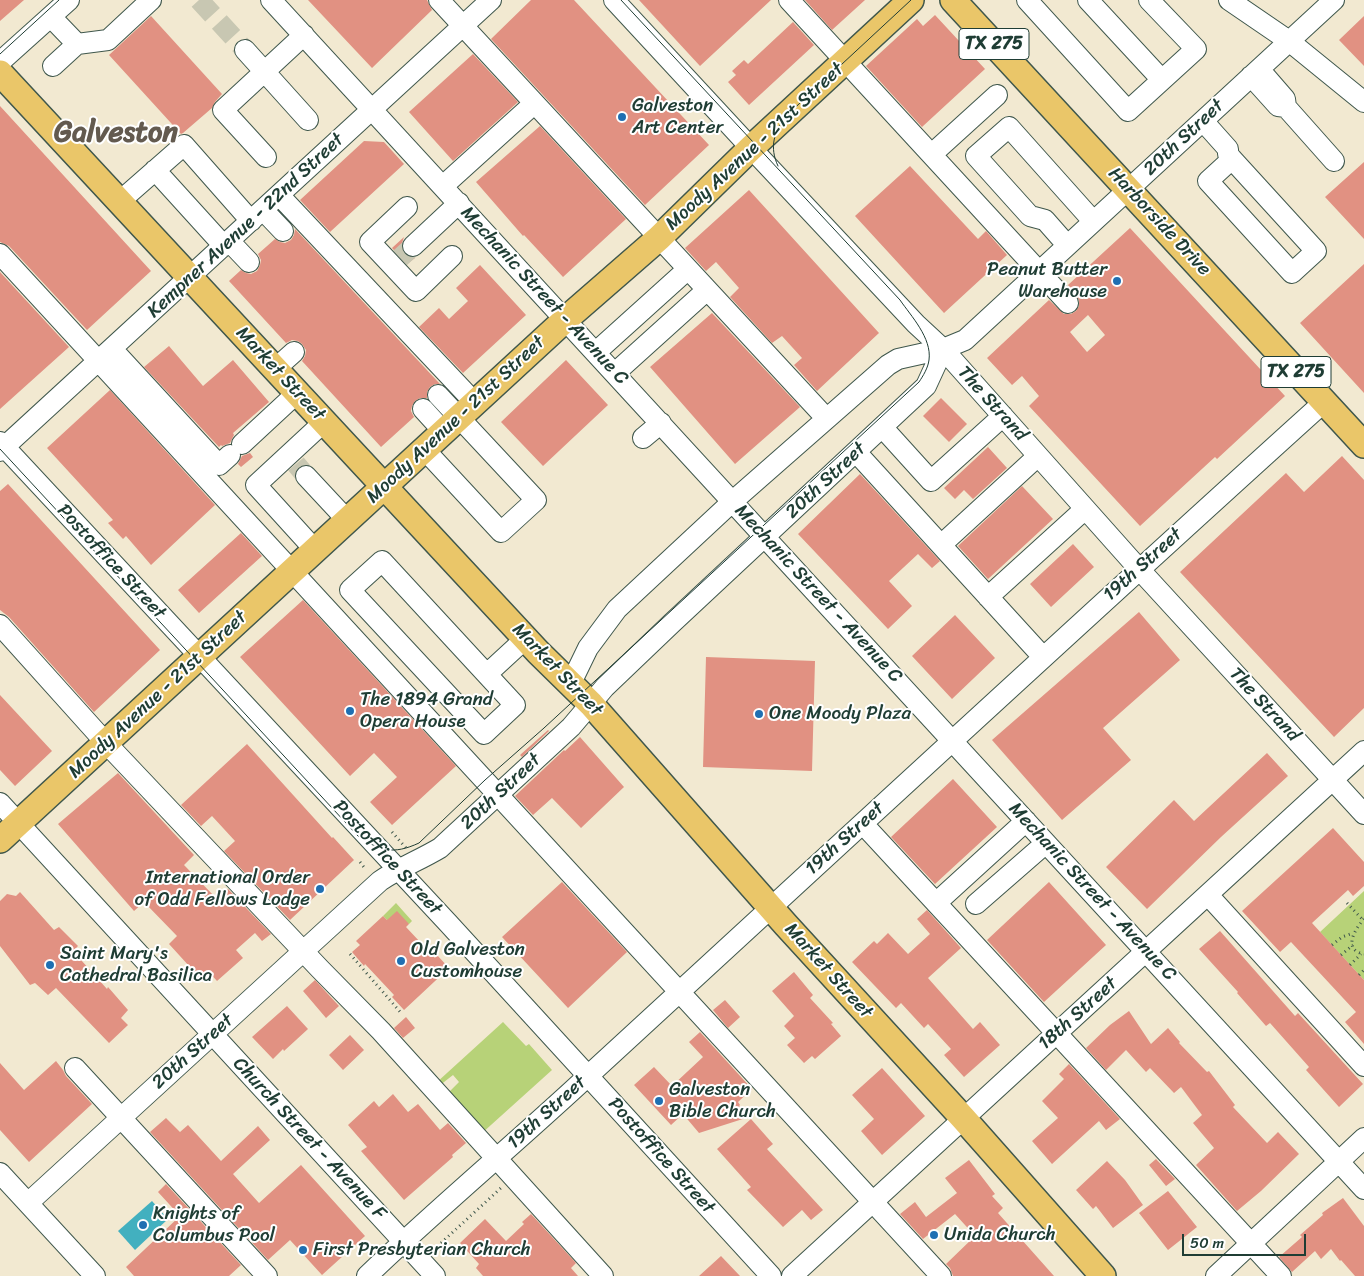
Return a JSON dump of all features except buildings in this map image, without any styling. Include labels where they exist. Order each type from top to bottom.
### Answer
[{"type":"main road","name":"Moody Avenue - 21st Street","points":[[0,840],[566,319],[659,238],[751,148],[911,0]]},
{"type":"main road","name":"Harborside Drive","points":[[954,0],[1364,445]]},
{"type":"main road","name":"Market Street","points":[[0,73],[525,639],[591,704],[770,907],[963,1118],[1103,1276]]},
{"type":"street","points":[[0,62],[69,0]]},
{"type":"street","points":[[53,66],[77,44],[108,40],[151,0]]},
{"type":"street","name":"Mechanic Street - Avenue C","points":[[271,0],[1364,1189]]},
{"type":"street","points":[[439,0],[826,418]]},
{"type":"street","name":"The Strand","points":[[614,0],[916,324],[943,349],[1139,569],[1364,814]]},
{"type":"street","points":[[789,0],[1068,302]]},
{"type":"street","points":[[1027,0],[1128,111],[1196,49],[1149,0]]},
{"type":"street","points":[[1088,0],[1162,80]]},
{"type":"street","name":"20th Street","points":[[570,685],[588,648],[617,609],[733,501],[888,365],[898,359],[943,349],[965,340],[1334,0]]},
{"type":"street","name":"Kempner Avenue - 22nd Street","points":[[2,447],[189,278],[463,26],[486,2]]},
{"type":"street","points":[[1243,3],[1364,102]]},
{"type":"street","points":[[51,17],[77,44]]},
{"type":"street","points":[[266,157],[223,110],[304,35]]},
{"type":"street","points":[[245,50],[308,120]]},
{"type":"street","points":[[1255,72],[1285,99],[1286,107],[1334,161]]},
{"type":"street","points":[[932,154],[996,94]]},
{"type":"street","points":[[443,186],[527,110]]},
{"type":"street","points":[[1199,124],[1228,148],[1230,157],[1316,251],[1292,273],[1208,181],[1230,157]]},
{"type":"street","points":[[1067,245],[1045,220],[1030,216],[976,156],[1009,127],[1093,221]]},
{"type":"street","points":[[119,202],[184,144],[257,215],[283,232]]},
{"type":"street","points":[[155,170],[227,243],[250,262]]},
{"type":"street","points":[[278,195],[365,291],[459,417]]},
{"type":"street","points":[[365,291],[459,203]]},
{"type":"street","points":[[407,207],[370,242],[402,256],[416,291],[452,256]]},
{"type":"street","points":[[0,254],[105,355],[179,416],[219,466],[243,439],[297,393]]},
{"type":"street","points":[[596,352],[688,269]]},
{"type":"street","points":[[615,373],[707,290]]},
{"type":"street","name":"20th Street","points":[[28,1203],[380,881],[440,848],[571,727],[605,687],[926,386],[943,349]]},
{"type":"street","points":[[275,369],[294,352]]},
{"type":"street","points":[[105,355],[292,570],[941,1276]]},
{"type":"street","points":[[424,449],[501,532],[536,500],[438,395]]},
{"type":"street","name":"19th Street","points":[[367,1276],[403,1241],[588,1076],[1139,569],[1324,402]]},
{"type":"street","points":[[423,409],[459,417]]},
{"type":"street","points":[[883,428],[931,481],[1003,416]]},
{"type":"street","points":[[314,550],[256,485],[297,465],[324,422]]},
{"type":"street","points":[[643,438],[661,423]]},
{"type":"street","name":"Postoffice Street","points":[[2,447],[448,923],[771,1276]]},
{"type":"street","points":[[856,452],[1043,657]]},
{"type":"street","points":[[941,545],[1038,456]]},
{"type":"street","points":[[297,465],[347,520]]},
{"type":"street","points":[[988,597],[1085,509]]},
{"type":"street","points":[[382,561],[487,674],[516,705],[484,734],[350,590],[382,561]]},
{"type":"street","points":[[0,624],[106,743],[381,1031],[603,1276]]},
{"type":"street","points":[[487,674],[525,639]]},
{"type":"street","name":"18th Street","points":[[792,1276],[874,1203],[963,1118],[1364,751]]},
{"type":"street","name":"Church Street - Avenue F","points":[[0,802],[435,1276]]},
{"type":"street","points":[[936,903],[1026,821]]},
{"type":"street","points":[[862,824],[1281,1276]]},
{"type":"street","points":[[976,904],[1046,843]]},
{"type":"street","points":[[1208,894],[1364,1066]]},
{"type":"street","points":[[75,1068],[267,1276]]},
{"type":"street","points":[[1216,1276],[1364,1138]]},
{"type":"street","points":[[0,1173],[95,1276]]},
{"type":"path","points":[[1341,955],[1352,945],[1354,933],[1364,919],[1347,902]]},
{"type":"path","points":[[1332,945],[1342,937],[1354,933]]},
{"type":"path","points":[[1350,965],[1362,954],[1355,950],[1352,945]]},
{"type":"path","points":[[350,954],[402,1014]]},
{"type":"path","points":[[1359,975],[1364,970]]},
{"type":"path","points":[[441,1243],[503,1186]]},
{"type":"green space","points":[[1364,891],[1364,980],[1320,932]]},
{"type":"green space","points":[[396,903],[412,921],[409,924],[387,920],[383,916]]},
{"type":"green space","points":[[503,1022],[526,1046],[529,1044],[552,1070],[481,1134],[446,1095],[459,1082],[453,1075],[439,1086],[436,1083]]},
{"type":"water","name":"Knights of Columbus Pool","points":[[152,1201],[168,1219],[135,1250],[118,1231]]},
{"type":"tunnel","points":[[199,0],[245,50]]},
{"type":"tunnel","points":[[400,258],[413,246]]},
{"type":"tunnel","points":[[296,464],[306,476]]},
{"type":"tram line","points":[[0,54],[59,0]]},
{"type":"tram line","points":[[0,449],[358,836],[373,845],[387,850],[402,849],[419,843],[485,780],[544,728],[919,382],[929,360],[929,352],[924,336],[900,300],[621,0]]},
{"type":"tram line","points":[[778,166],[773,146],[778,128],[786,116],[911,0]]},
{"type":"place","name":"Galveston Art Center","points":[[622,117]]},
{"type":"place","name":"Peanut Butter Warehouse","points":[[1117,281]]},
{"type":"place","name":"The 1894 Grand Opera House","points":[[350,711]]},
{"type":"place","name":"One Moody Plaza","points":[[759,714]]},
{"type":"place","name":"International Order of Odd Fellows Lodge","points":[[320,889]]},
{"type":"place","name":"Old Galveston Customhouse","points":[[401,961]]},
{"type":"place","name":"Saint Mary's Cathedral Basilica","points":[[50,965]]},
{"type":"place","name":"Galveston Bible Church","points":[[659,1101]]},
{"type":"place","name":"Knights of Columbus Pool","points":[[143,1225]]},
{"type":"place","name":"Unida Church","points":[[934,1235]]},
{"type":"place","name":"First Presbyterian Church","points":[[303,1250]]},
{"type":"district","name":"Galveston","points":[[116,134]]}]
